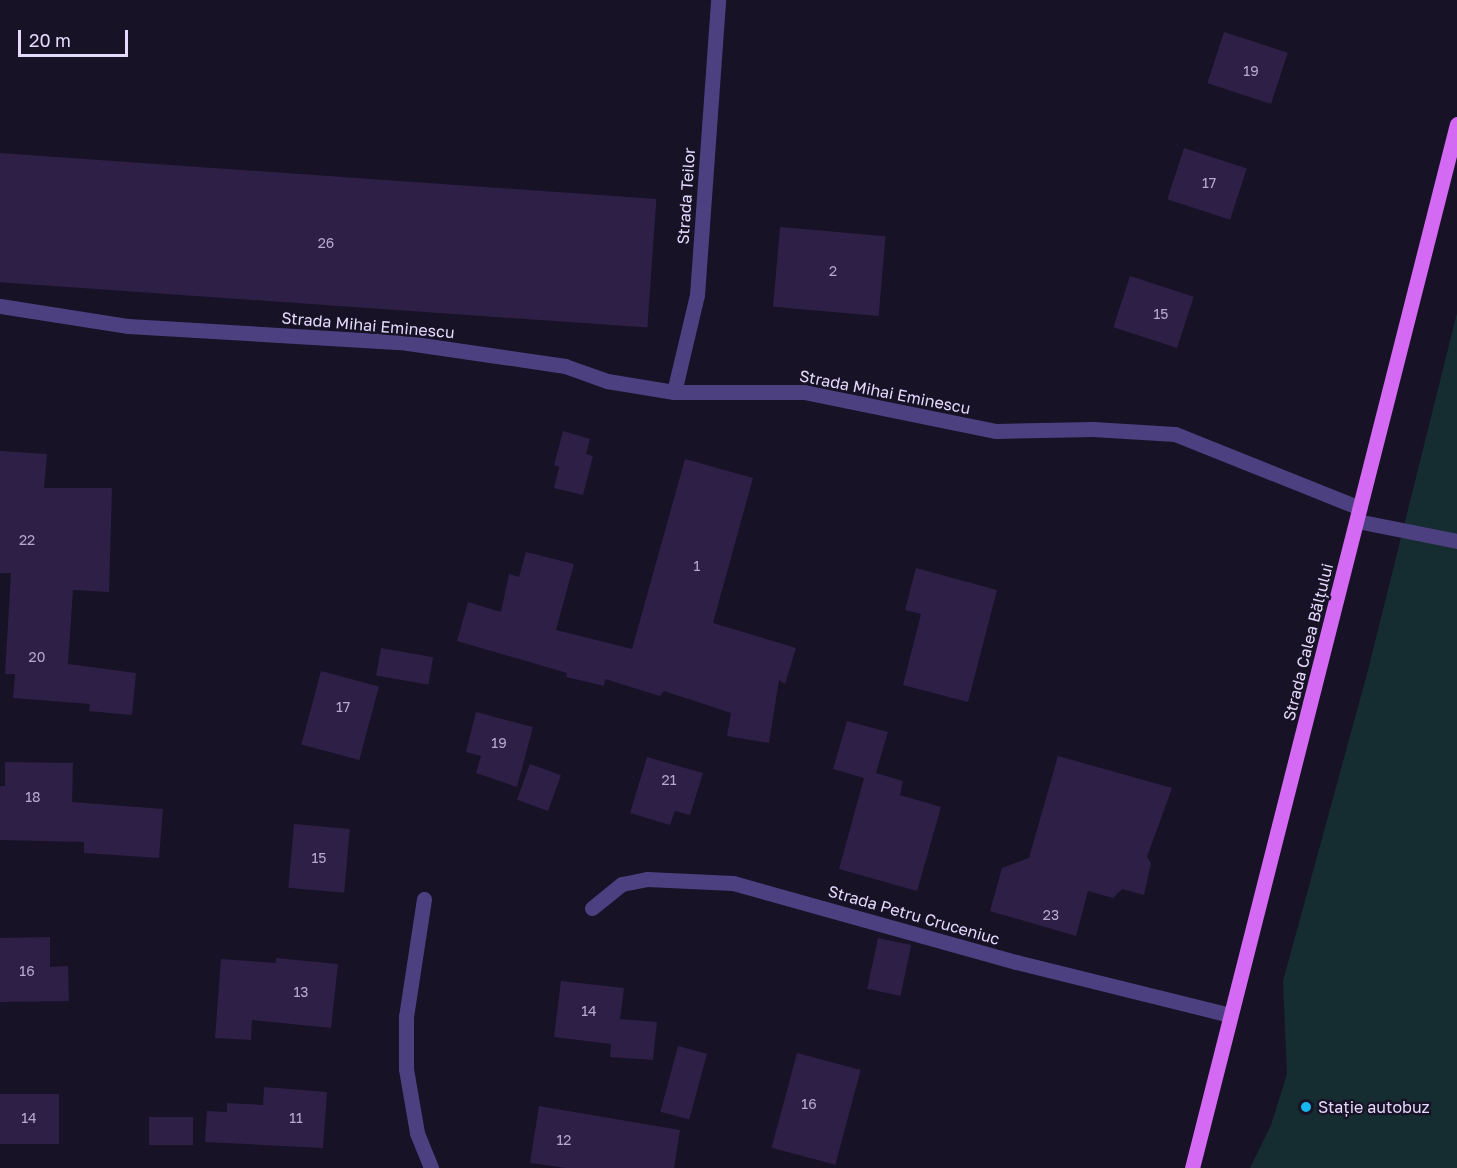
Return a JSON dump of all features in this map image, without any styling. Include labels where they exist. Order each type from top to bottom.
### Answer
[{"type":"main road","name":"Strada Calea Bălțului","points":[[1192,1168],[1457,124]]},
{"type":"street","name":"Strada Teilor","points":[[674,392],[697,295],[718,0]]},
{"type":"street","name":"Strada Mihai Eminescu","points":[[0,306],[128,326],[401,342],[566,366],[607,381],[674,392],[804,392],[996,431],[1093,429],[1175,434],[1358,514],[1457,541]]},
{"type":"street","name":"Strada Petru Cruceniuc","points":[[592,908],[622,884],[647,879],[733,883],[1016,962],[1230,1015]]},
{"type":"street","points":[[424,898],[406,1017],[406,1069],[417,1133],[431,1168]]},
{"type":"green space","points":[[1457,313],[1457,1168],[1250,1168],[1271,1125],[1287,1074],[1283,981],[1367,674]]},
{"type":"building","points":[[1224,32],[1288,53],[1271,104],[1207,83]]},
{"type":"building","points":[[1184,148],[1247,168],[1230,220],[1167,199]]},
{"type":"building","points":[[0,153],[656,199],[647,328],[0,282]]},
{"type":"building","points":[[780,227],[886,236],[879,316],[773,307]]},
{"type":"building","points":[[1130,276],[1194,297],[1177,348],[1113,327]]},
{"type":"building","points":[[563,431],[590,439],[586,454],[593,456],[583,495],[554,488],[559,467],[554,465]]},
{"type":"building","points":[[0,451],[47,454],[44,488],[112,488],[109,592],[73,590],[68,664],[136,673],[132,715],[89,711],[90,704],[13,698],[15,674],[5,674],[11,573],[0,573]]},
{"type":"building","points":[[685,459],[753,478],[713,623],[796,648],[785,684],[779,680],[769,743],[727,736],[731,713],[664,691],[660,696],[605,679],[604,686],[566,677],[567,673],[457,641],[468,602],[501,612],[509,574],[519,577],[526,552],[574,564],[556,630],[632,649]]},
{"type":"building","points":[[916,568],[997,590],[968,702],[903,685],[921,614],[905,610]]},
{"type":"building","points":[[381,648],[433,657],[428,685],[376,676]]},
{"type":"building","points":[[321,671],[379,687],[359,760],[301,744]]},
{"type":"building","points":[[476,712],[533,727],[517,787],[476,773],[481,756],[466,752]]},
{"type":"building","points":[[847,721],[888,732],[876,773],[903,781],[900,795],[941,807],[917,891],[839,869],[864,778],[833,769]]},
{"type":"building","points":[[1058,756],[1172,788],[1147,857],[1151,863],[1144,895],[1122,889],[1113,898],[1088,891],[1076,936],[990,911],[1002,868],[1029,858]]},
{"type":"building","points":[[647,757],[703,773],[690,815],[675,811],[670,825],[630,813]]},
{"type":"building","points":[[5,762],[73,763],[72,802],[163,809],[159,858],[84,853],[84,842],[0,840],[0,786],[5,786]]},
{"type":"building","points":[[530,764],[561,775],[548,811],[517,800]]},
{"type":"building","points":[[294,824],[350,829],[344,893],[288,888]]},
{"type":"building","points":[[50,937],[50,967],[68,966],[69,1001],[0,1002],[0,938]]},
{"type":"building","points":[[878,938],[911,945],[900,996],[867,989]]},
{"type":"building","points":[[276,958],[338,964],[331,1028],[252,1020],[251,1040],[215,1038],[221,959],[276,963]]},
{"type":"building","points":[[561,981],[624,988],[620,1019],[657,1022],[653,1060],[610,1057],[611,1044],[554,1037]]},
{"type":"building","points":[[678,1046],[707,1054],[689,1119],[660,1112]]},
{"type":"building","points":[[797,1053],[861,1070],[835,1165],[772,1148]]},
{"type":"building","points":[[264,1087],[327,1092],[323,1148],[205,1142],[207,1111],[227,1112],[227,1103],[263,1105]]},
{"type":"building","points":[[0,1094],[59,1094],[59,1144],[0,1144]]},
{"type":"building","points":[[539,1106],[680,1130],[674,1168],[566,1168],[530,1163]]},
{"type":"building","points":[[149,1117],[193,1117],[193,1145],[149,1145]]},
{"type":"place","name":"Stație autobuz","points":[[1306,1107]]}]
